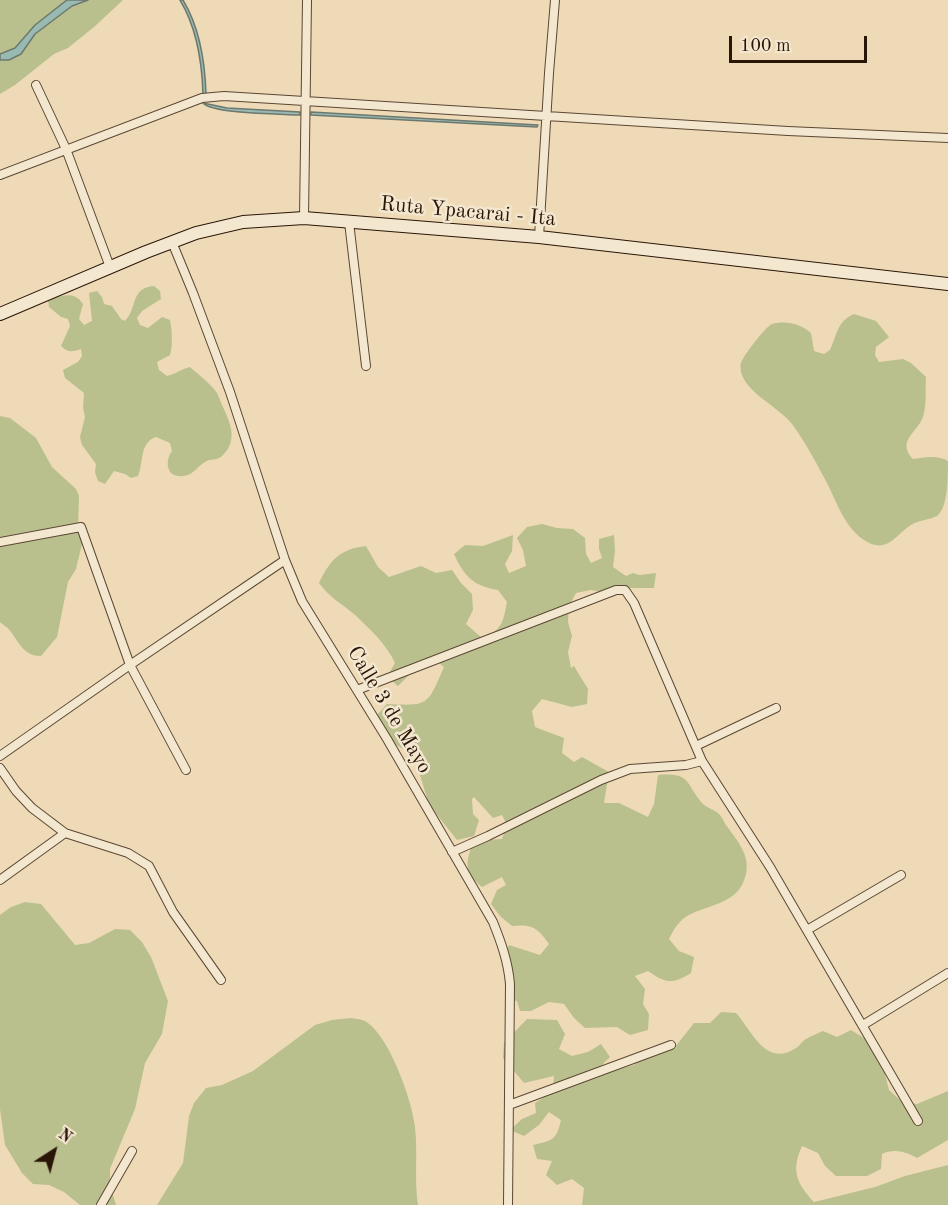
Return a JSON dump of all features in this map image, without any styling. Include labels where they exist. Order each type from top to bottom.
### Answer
[{"type":"street","points":[[304,218],[307,0]]},
{"type":"street","points":[[539,237],[555,0]]},
{"type":"street","points":[[36,85],[66,150],[110,267]]},
{"type":"street","points":[[0,175],[205,98],[225,96],[788,131],[948,138]]},
{"type":"street","name":"Ruta Ypacarai - Ita","points":[[0,314],[196,233],[243,222],[304,218],[539,237],[948,284]]},
{"type":"street","points":[[349,222],[366,366]]},
{"type":"street","name":"Calle 3 de Mayo","points":[[171,242],[193,292],[230,392],[285,560],[302,601],[387,739],[493,922],[508,963],[510,984],[508,1205]]},
{"type":"street","points":[[0,542],[81,527],[130,665],[186,770]]},
{"type":"street","points":[[0,756],[285,560]]},
{"type":"street","points":[[357,690],[616,590],[625,590],[634,603],[702,760],[770,867],[918,1120]]},
{"type":"street","points":[[696,746],[776,708]]},
{"type":"street","points":[[452,852],[610,776],[630,769],[686,765],[702,760]]},
{"type":"street","points":[[0,768],[16,791],[32,808],[65,833],[128,853],[149,866],[173,912],[221,980]]},
{"type":"street","points":[[0,880],[65,833]]},
{"type":"street","points":[[807,930],[901,875]]},
{"type":"street","points":[[862,1025],[948,973]]},
{"type":"street","points":[[509,1105],[671,1045]]},
{"type":"street","points":[[100,1205],[132,1151]]},
{"type":"green space","points":[[0,0],[123,0],[68,48],[54,54],[0,94]]},
{"type":"green space","points":[[154,286],[160,291],[161,299],[142,311],[137,318],[140,325],[148,328],[162,317],[170,320],[171,352],[170,355],[157,362],[159,370],[167,376],[190,367],[212,386],[230,424],[232,437],[227,450],[220,458],[205,462],[187,476],[178,476],[171,472],[168,466],[172,451],[170,443],[156,437],[144,448],[138,476],[131,478],[114,471],[105,484],[98,481],[95,472],[96,464],[82,445],[80,437],[85,417],[84,393],[65,378],[63,370],[78,362],[82,356],[81,349],[70,351],[61,346],[70,326],[68,319],[61,317],[49,307],[48,300],[67,295],[76,297],[83,304],[79,319],[84,325],[92,321],[89,293],[97,291],[104,304],[112,306],[125,321],[141,290]]},
{"type":"green space","points":[[854,314],[876,321],[889,337],[876,347],[875,355],[879,362],[903,359],[926,377],[923,417],[909,437],[908,453],[913,459],[936,457],[948,461],[947,492],[941,512],[937,516],[911,525],[890,542],[879,545],[864,540],[852,529],[812,455],[792,424],[749,387],[741,372],[741,364],[746,354],[760,335],[772,324],[788,323],[803,327],[811,333],[814,351],[824,354],[830,350],[844,320]]},
{"type":"green space","points":[[0,416],[10,418],[36,438],[52,467],[76,489],[79,496],[78,528],[82,544],[76,569],[68,582],[57,637],[41,656],[26,652],[9,629],[0,622]]},
{"type":"green space","points":[[542,524],[573,529],[585,538],[586,554],[591,563],[602,558],[599,539],[614,535],[613,567],[626,576],[633,573],[639,575],[656,573],[654,588],[622,588],[607,593],[591,590],[576,593],[569,606],[568,622],[572,636],[568,652],[571,668],[574,666],[588,689],[587,704],[572,707],[542,699],[532,711],[535,727],[564,738],[562,753],[574,762],[582,757],[609,772],[604,803],[619,803],[648,817],[654,804],[658,775],[677,775],[682,778],[706,807],[720,815],[740,845],[746,859],[746,874],[739,890],[727,900],[685,917],[669,939],[679,951],[694,957],[691,973],[674,981],[664,980],[648,971],[635,976],[645,989],[643,1004],[649,1014],[648,1030],[630,1035],[617,1027],[585,1028],[564,1004],[549,1002],[531,1011],[520,1011],[517,1001],[512,1000],[504,959],[509,945],[540,955],[549,944],[534,928],[512,926],[491,904],[497,890],[506,885],[502,877],[482,887],[472,877],[468,868],[472,845],[486,840],[502,839],[507,825],[502,815],[493,818],[474,797],[472,799],[473,814],[479,820],[474,836],[457,840],[428,801],[414,756],[387,739],[377,715],[387,704],[411,705],[425,701],[434,690],[444,667],[433,658],[418,662],[398,686],[387,677],[395,663],[383,644],[361,620],[332,597],[319,583],[327,568],[337,557],[349,550],[366,546],[378,567],[389,577],[421,566],[436,573],[452,570],[472,594],[473,610],[466,624],[482,638],[498,629],[507,602],[498,590],[482,586],[470,579],[454,554],[465,545],[483,546],[513,535],[512,551],[505,564],[509,573],[526,566],[523,550],[517,538],[527,527]]},
{"type":"green space","points":[[25,902],[41,904],[75,945],[89,943],[115,929],[130,930],[142,942],[151,957],[168,1001],[162,1034],[145,1063],[135,1109],[110,1169],[110,1185],[116,1205],[80,1205],[64,1192],[49,1185],[33,1184],[22,1173],[5,1145],[0,1109],[0,915],[11,907]]},
{"type":"green space","points":[[721,1012],[736,1013],[761,1045],[776,1054],[796,1048],[805,1040],[823,1031],[837,1037],[851,1030],[864,1038],[881,1059],[889,1090],[901,1101],[917,1104],[948,1091],[948,1140],[917,1158],[891,1151],[882,1154],[881,1169],[867,1176],[836,1176],[825,1166],[818,1153],[802,1146],[796,1169],[799,1182],[814,1202],[948,1165],[948,1205],[582,1205],[584,1188],[572,1179],[557,1185],[546,1175],[552,1161],[537,1159],[533,1145],[553,1139],[561,1120],[549,1112],[539,1125],[524,1136],[510,1130],[522,1119],[536,1113],[535,1103],[553,1091],[554,1076],[524,1083],[503,1058],[504,1043],[527,1019],[557,1020],[565,1034],[559,1049],[572,1056],[588,1052],[601,1044],[610,1057],[590,1077],[634,1065],[644,1052],[675,1047],[694,1023],[710,1023]]},
{"type":"green space","points":[[351,1018],[366,1022],[376,1031],[392,1056],[405,1086],[415,1127],[418,1205],[157,1205],[183,1163],[189,1116],[194,1103],[206,1088],[222,1085],[253,1071],[315,1025]]},
{"type":"water","points":[[67,0],[88,0],[72,6],[35,34],[21,54],[9,60],[0,60],[0,54],[15,48],[35,25]]},
{"type":"water","points":[[180,0],[183,0],[194,22],[203,58],[206,94],[203,94],[200,57],[191,22]]},
{"type":"water","points":[[203,103],[227,108],[300,112],[300,115],[233,111],[209,107]]},
{"type":"water","points":[[311,112],[538,125],[537,127],[311,115]]}]
